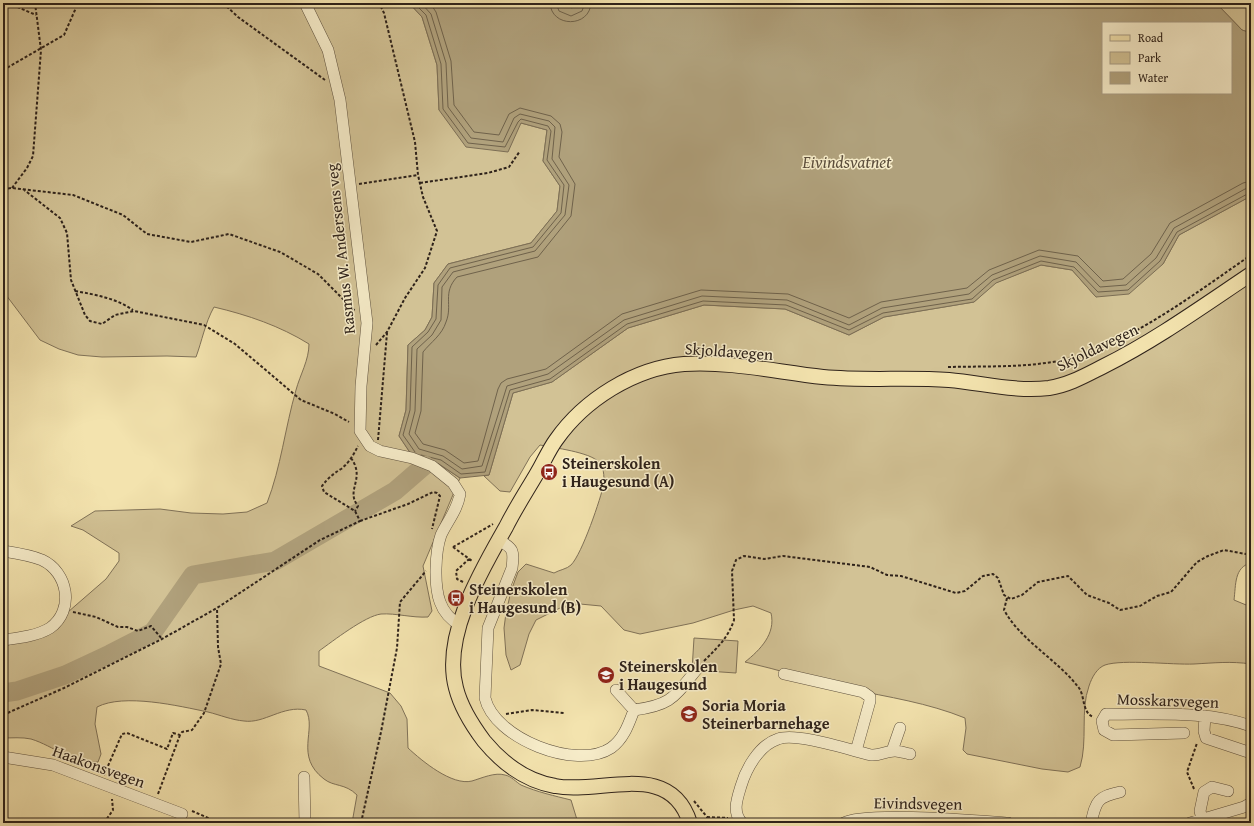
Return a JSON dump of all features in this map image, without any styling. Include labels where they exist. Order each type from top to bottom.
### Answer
[{"type":"main road","name":"Skjoldavegen","points":[[690,823],[682,805],[668,792],[659,788],[629,783],[576,788],[557,787],[524,775],[507,765],[492,750],[476,730],[462,707],[456,688],[453,660],[456,623],[498,540],[555,441],[570,423],[605,394],[642,373],[663,367],[705,364],[851,379],[947,380],[1009,388],[1051,387],[1075,381],[1129,354],[1251,274]]},
{"type":"street","name":"Rasmus W. Andersens veg","points":[[305,3],[328,50],[337,85],[366,324],[361,386],[360,431],[363,438]]},
{"type":"street","points":[[363,438],[370,446],[388,454],[412,458],[432,466],[454,483],[460,494],[458,507],[444,530],[436,560],[440,602],[456,623]]},
{"type":"street","points":[[498,540],[509,545],[513,551],[513,558],[510,573],[488,628],[486,705],[496,717],[525,740],[562,754],[580,756],[596,754],[610,748],[620,740],[628,727],[634,710]]},
{"type":"street","points":[[3,551],[42,560],[58,572],[63,582],[66,594],[64,610],[50,627],[36,634],[3,640]]},
{"type":"street","points":[[634,710],[660,705],[669,700],[697,669]]},
{"type":"street","points":[[784,674],[863,692],[870,697],[856,751]]},
{"type":"street","points":[[616,690],[634,710]]},
{"type":"street","points":[[1105,716],[1102,726],[1104,730],[1113,735],[1184,733]]},
{"type":"street","name":"Mosskarsvegen","points":[[1105,716],[1205,716],[1225,718],[1251,726]]},
{"type":"street","points":[[1205,716],[1204,731],[1206,738],[1251,753]]},
{"type":"street","points":[[892,751],[900,728]]},
{"type":"street","points":[[739,819],[736,801],[750,766],[762,749],[778,739],[799,738],[873,755],[881,755],[892,751],[910,754]]},
{"type":"street","name":"Haakonsvegen","points":[[3,757],[54,765],[185,812]]},
{"type":"street","points":[[739,819],[732,808],[731,801],[740,767]]},
{"type":"street","points":[[304,777],[305,823]]},
{"type":"street","points":[[1202,819],[1200,811],[1204,792],[1212,787],[1228,791]]},
{"type":"street","points":[[1092,823],[1094,809],[1098,800],[1104,796],[1120,792]]},
{"type":"street","points":[[1190,823],[1244,807],[1251,803]]},
{"type":"street","name":"Eivindsvegen","points":[[844,823],[849,820],[860,819],[918,818],[1008,823]]},
{"type":"path","points":[[8,3],[36,15]]},
{"type":"path","points":[[12,188],[27,168],[33,156],[41,50],[35,3]]},
{"type":"path","points":[[3,70],[41,50],[64,35],[77,3]]},
{"type":"path","points":[[223,3],[238,17],[312,72],[327,82],[337,85]]},
{"type":"path","points":[[364,359],[387,332],[405,298],[425,268],[437,232],[423,197],[418,175],[415,142],[384,13],[379,3]]},
{"type":"path","points":[[420,183],[488,173],[509,167],[520,151]]},
{"type":"path","points":[[350,185],[418,175]]},
{"type":"path","points":[[3,190],[12,188],[72,196],[123,215],[148,234],[191,242],[230,234],[280,252],[318,274],[366,324]]},
{"type":"path","points":[[23,190],[60,218],[67,233],[71,280],[85,315],[90,321],[96,324],[108,322],[115,315],[123,312],[134,311],[194,322],[214,330],[268,370],[302,400],[335,414],[347,422],[360,424]]},
{"type":"path","points":[[76,291],[107,297],[134,311]]},
{"type":"path","points":[[376,449],[380,430],[387,332]]},
{"type":"path","points":[[360,521],[355,511],[324,492],[322,486],[328,477],[342,468],[351,458],[363,438]]},
{"type":"path","points":[[351,458],[357,466],[358,475],[354,488],[354,497],[358,506],[355,511]]},
{"type":"path","points":[[3,715],[64,688],[162,639],[218,608],[320,540],[360,521],[408,504],[433,492],[440,496],[432,524],[432,532],[440,543]]},
{"type":"path","points":[[472,561],[453,547],[495,523]]},
{"type":"path","points":[[1007,598],[1016,598],[1038,582],[1068,576],[1087,595],[1109,603],[1120,610],[1140,606],[1157,596],[1171,592],[1197,562],[1208,556],[1224,550],[1251,555]]},
{"type":"path","points":[[697,669],[726,638],[731,628],[734,620],[732,571],[736,560],[744,556],[764,558],[783,556],[796,557],[870,567],[887,575],[901,576],[956,593],[966,591],[983,576],[993,574],[998,578],[1002,590],[1007,598],[1004,610],[1013,625],[1072,679],[1081,691],[1087,712],[1090,716],[1105,716]]},
{"type":"path","points":[[463,582],[457,578],[456,571],[469,559]]},
{"type":"path","points":[[360,823],[381,732],[397,648],[400,602],[436,560]]},
{"type":"path","points":[[159,791],[180,735],[182,732],[192,730],[204,713],[220,664],[218,647],[218,608]]},
{"type":"path","points":[[64,610],[96,617],[118,627],[127,627],[138,631],[148,626],[158,633],[162,639]]},
{"type":"path","points":[[496,717],[532,710],[564,713]]},
{"type":"path","points":[[104,823],[113,810],[111,786],[103,776],[122,734],[127,733],[167,749],[173,733],[180,735]]},
{"type":"path","points":[[1195,791],[1187,772],[1197,745],[1196,737]]},
{"type":"path","points":[[692,798],[707,817],[707,823]]},
{"type":"path","points":[[185,812],[220,823]]},
{"type":"path","points":[[707,817],[739,819]]},
{"type":"path","points":[[50,823],[82,821],[94,823]]},
{"type":"green space","points":[[3,3],[409,3],[422,17],[437,65],[439,110],[521,123],[547,130],[543,161],[560,186],[557,211],[531,243],[448,264],[434,283],[432,317],[425,330],[408,345],[406,410],[399,436],[413,457],[439,464],[460,478],[423,566],[432,611],[428,617],[381,614],[367,619],[319,651],[319,666],[390,693],[401,706],[407,719],[408,748],[438,771],[456,780],[464,782],[493,775],[501,774],[507,776],[521,785],[546,794],[571,800],[578,823],[352,823],[357,795],[353,791],[324,779],[315,770],[310,761],[308,752],[309,718],[306,710],[289,710],[259,720],[244,721],[235,720],[196,709],[152,702],[122,701],[108,703],[97,707],[95,724],[101,754],[98,762],[89,762],[71,757],[31,739],[3,738],[3,646],[33,639],[68,612],[106,579],[119,561],[119,553],[83,530],[71,526],[95,511],[160,509],[191,513],[223,514],[247,512],[267,503],[276,476],[296,390],[308,356],[309,344],[287,332],[263,322],[214,307],[196,357],[102,357],[78,355],[59,349],[40,340],[3,291]]},
{"type":"green space","points":[[1216,3],[1251,3],[1251,33],[1242,30]]},
{"type":"green space","points":[[1251,196],[1251,563],[1241,568],[1237,577],[1234,600],[1251,607],[1251,664],[1229,662],[1185,664],[1123,662],[1102,666],[1093,676],[1086,696],[1084,716],[1084,747],[1080,767],[1068,772],[1042,769],[967,754],[963,750],[966,728],[965,718],[937,708],[836,686],[745,662],[766,641],[772,621],[771,613],[753,606],[734,610],[693,623],[640,634],[624,630],[601,606],[580,604],[560,608],[536,620],[529,634],[520,665],[511,670],[506,655],[504,628],[511,591],[518,572],[526,564],[554,573],[571,565],[585,538],[595,513],[604,483],[602,466],[594,459],[571,451],[540,445],[530,457],[510,492],[500,491],[484,476],[489,475],[513,393],[552,382],[628,328],[704,305],[785,309],[849,335],[884,317],[974,302],[995,283],[1041,265],[1072,270],[1096,297],[1163,264],[1179,235]]},
{"type":"green space","points":[[694,638],[738,641],[736,673],[692,670]]},
{"type":"water","name":"Eivindsvatnet","points":[[409,3],[561,3],[572,8],[578,3],[1216,3],[1242,30],[1251,33],[1251,196],[1179,235],[1163,264],[1129,294],[1096,297],[1072,270],[1041,265],[996,283],[974,302],[884,317],[849,335],[785,309],[704,305],[628,328],[552,382],[513,393],[489,475],[460,478],[439,464],[413,457],[399,436],[406,410],[408,345],[425,330],[432,317],[434,283],[448,264],[531,243],[557,211],[560,186],[543,161],[547,130],[521,123],[508,152],[466,147],[439,110],[437,65],[422,17]]},
{"type":"waterway","points":[[3,693],[17,691],[65,675],[153,632],[193,575],[275,561],[395,491],[425,465]]},
{"type":"place","name":"Steinerskolen i Haugesund (A)","points":[[549,472]]},
{"type":"place","name":"Steinerskolen i Haugesund (B)","points":[[456,598]]},
{"type":"place","name":"Steinerskolen i Haugesund","points":[[606,675]]},
{"type":"place","name":"Soria Moria Steinerbarnehage","points":[[689,714]]}]
